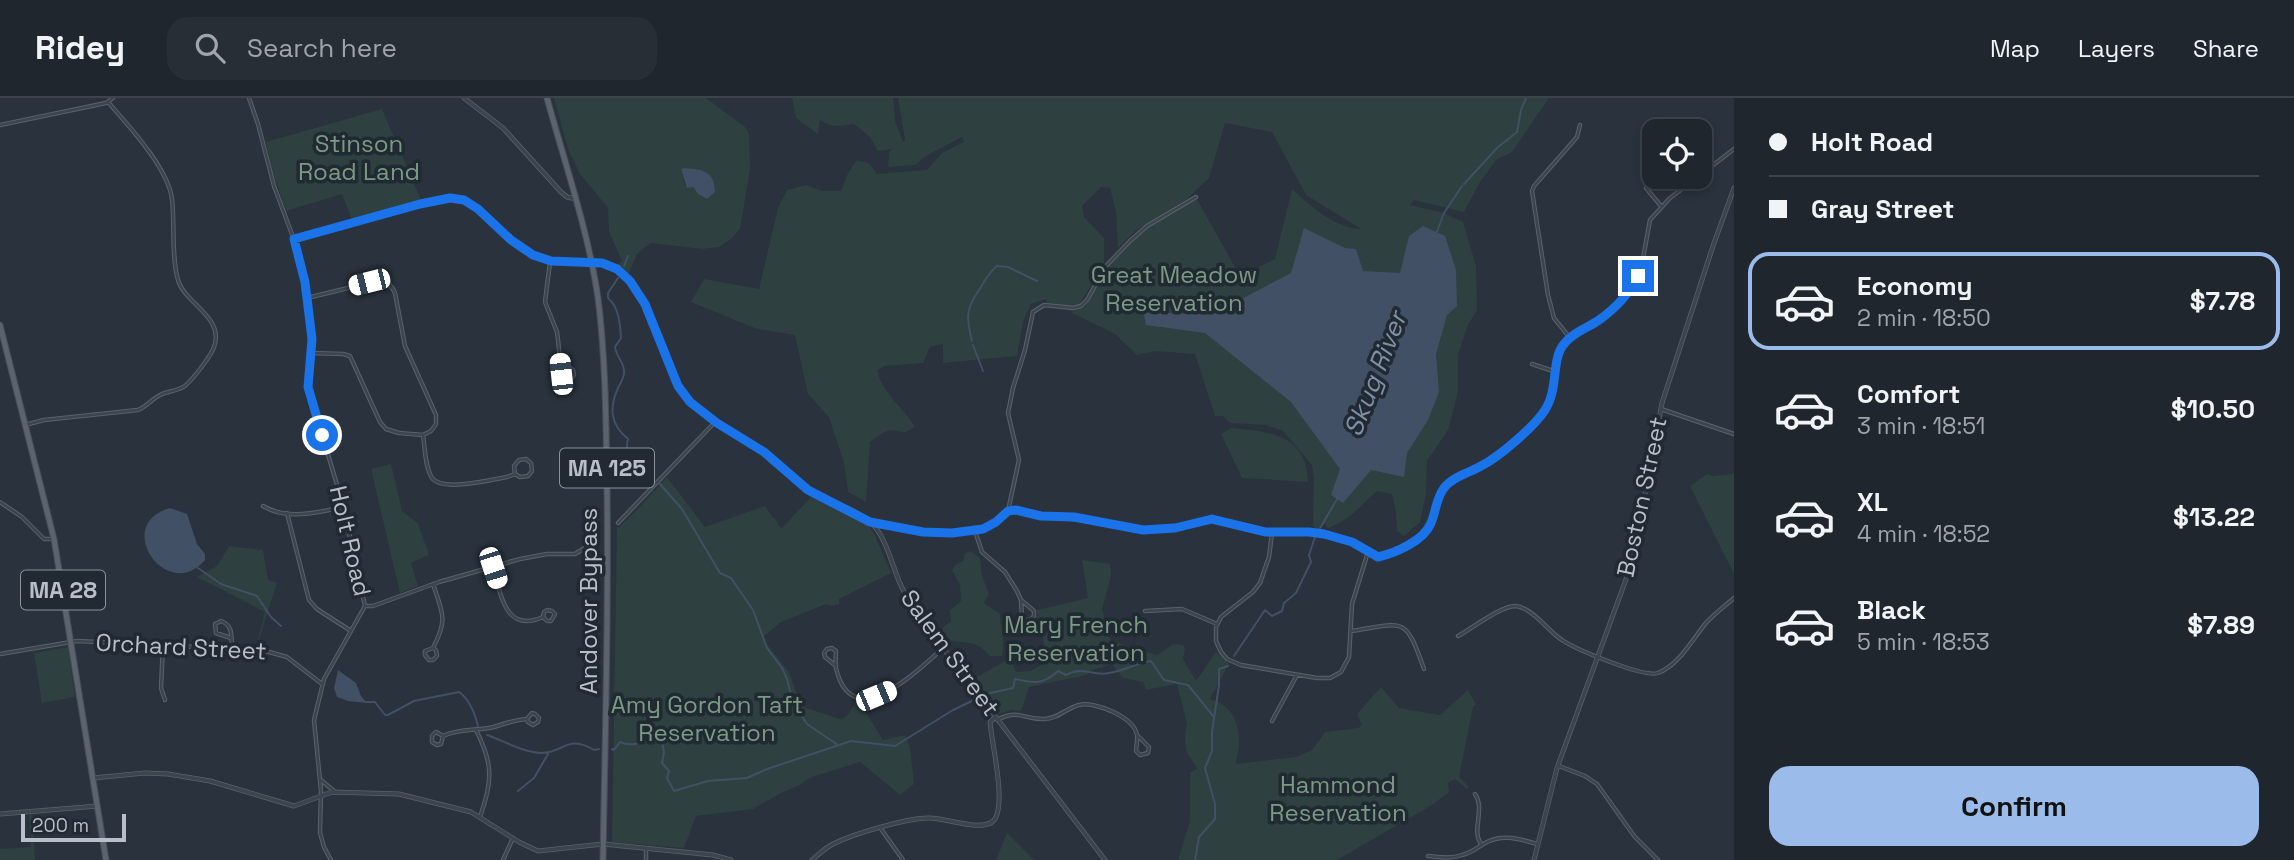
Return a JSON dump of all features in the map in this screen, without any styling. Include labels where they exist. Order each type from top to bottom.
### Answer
[{"type":"main road","name":"Andover Bypass","points":[[547,98],[592,263],[600,318],[607,444],[608,552],[603,860]]},
{"type":"main road","name":"MA 28","points":[[0,325],[54,539],[106,860]]},
{"type":"street","points":[[0,125],[108,102],[113,98]]},
{"type":"street","name":"Holt Road","points":[[249,98],[274,186],[303,270],[312,339],[307,382],[309,393],[343,507],[365,606],[322,684],[314,724],[321,796],[321,838],[330,860]]},
{"type":"street","points":[[464,98],[503,128],[561,192],[576,199]]},
{"type":"street","points":[[25,425],[44,420],[138,410],[148,406],[161,394],[184,386],[214,347],[215,336],[211,321],[187,298],[177,279],[172,197],[166,179],[150,154],[108,102]]},
{"type":"street","points":[[1570,338],[1554,318],[1548,295],[1532,191],[1577,137],[1580,125]]},
{"type":"street","points":[[1712,166],[1734,149]]},
{"type":"street","name":"Boston Street","points":[[1534,860],[1558,765],[1635,550],[1661,410],[1671,373],[1734,188]]},
{"type":"street","points":[[1647,189],[1661,206]]},
{"type":"street","points":[[294,239],[439,199],[459,198],[470,202],[533,255],[551,261],[612,266],[630,281],[647,308],[678,386],[690,402],[764,452],[808,490],[870,522],[923,532],[975,531],[989,527],[1008,511],[1022,510],[1041,516],[1082,519],[1143,530],[1175,528],[1212,519],[1272,533],[1324,534],[1352,542],[1378,557],[1392,552],[1427,530],[1440,494],[1449,483],[1492,460],[1537,420],[1550,400],[1559,352],[1570,338],[1609,312],[1633,287],[1642,264],[1650,220],[1661,206],[1683,189]]},
{"type":"street","points":[[1008,511],[1019,460],[1008,412],[1033,312],[1044,305],[1073,308],[1081,306],[1106,266],[1130,241],[1147,226],[1196,197]]},
{"type":"street","points":[[551,261],[545,302],[557,332],[560,359],[562,376],[571,379],[573,370],[560,359]]},
{"type":"street","points":[[307,298],[373,282],[383,282],[391,286],[396,296],[405,346],[436,415],[436,424],[423,435],[394,432],[384,427],[350,356],[310,353]]},
{"type":"street","points":[[1532,363],[1556,372]]},
{"type":"street","points":[[1661,410],[1734,435]]},
{"type":"street","points":[[618,523],[715,421]]},
{"type":"street","points":[[423,435],[430,475],[439,484],[455,485],[515,474],[522,478],[532,471],[531,463],[524,459],[519,460],[514,466],[515,474]]},
{"type":"street","points":[[0,502],[22,517],[44,539],[54,539]]},
{"type":"street","points":[[263,506],[270,511],[287,513],[343,507]]},
{"type":"street","points":[[287,513],[309,600],[317,609],[351,631]]},
{"type":"street","name":"Salem Street","points":[[870,522],[881,538],[907,598],[1105,860]]},
{"type":"street","points":[[975,531],[982,552],[1005,572],[1021,600],[1034,611],[1034,617],[1030,620],[1022,617],[1021,600]]},
{"type":"street","points":[[1272,533],[1269,557],[1260,583],[1217,624],[1216,641],[1221,652],[1227,659],[1241,665],[1330,678],[1341,672],[1349,657],[1352,604],[1368,552]]},
{"type":"street","points":[[365,606],[373,606],[433,584],[540,555],[575,554],[596,541]]},
{"type":"street","points":[[493,568],[506,607],[512,616],[526,622],[543,617]]},
{"type":"street","points":[[433,584],[444,620],[433,648]]},
{"type":"street","points":[[1458,636],[1501,611],[1517,607],[1528,611],[1566,642],[1643,673],[1658,673],[1678,658],[1706,623],[1734,598]]},
{"type":"street","points":[[1145,611],[1182,609],[1217,624]]},
{"type":"street","points":[[231,638],[216,632],[215,624],[219,621],[225,622],[231,629],[232,649]]},
{"type":"street","points":[[1351,631],[1390,625],[1403,627],[1412,636],[1424,670]]},
{"type":"street","name":"Orchard Street","points":[[0,654],[71,642],[280,653],[322,684]]},
{"type":"street","points":[[163,645],[161,688],[165,700]]},
{"type":"street","points":[[836,666],[836,651],[829,648],[825,651],[825,657],[836,666],[849,692],[858,697],[871,698],[901,684],[943,648]]},
{"type":"street","points":[[1272,721],[1297,675]]},
{"type":"street","points":[[812,860],[836,843],[926,818],[979,826],[995,821],[998,807],[996,753],[990,722],[996,718],[1015,713],[1048,719],[1086,704],[1120,715],[1131,724],[1138,736],[1149,745],[1150,750],[1146,755],[1140,755],[1136,751],[1138,736]]},
{"type":"street","points":[[443,736],[458,730],[492,727],[510,720],[527,719]]},
{"type":"street","points":[[476,729],[491,773],[480,817]]},
{"type":"street","points":[[1558,765],[1597,784],[1635,837],[1658,860]]},
{"type":"street","points":[[93,778],[145,773],[178,775],[210,781],[294,806],[337,792],[399,794],[465,810],[535,851],[603,845],[731,860]]},
{"type":"street","points":[[319,776],[326,786],[337,792]]},
{"type":"street","points":[[1475,794],[1480,804],[1477,836],[1482,845]]},
{"type":"street","points":[[0,814],[98,806]]},
{"type":"street","points":[[881,829],[903,860]]},
{"type":"street","points":[[1428,856],[1460,856],[1505,837],[1537,844]]},
{"type":"street","points":[[503,860],[513,838]]},
{"type":"street","points":[[646,849],[646,860]]},
{"type":"green space","points":[[554,98],[706,98],[745,127],[749,134],[750,170],[740,229],[719,247],[702,249],[651,243],[637,254],[629,273],[620,270],[617,265],[622,261],[609,232],[608,208],[580,174],[568,149]],"holes":[[[681,169],[698,170],[710,176],[715,187],[707,199],[693,187],[685,185]]]},
{"type":"green space","name":"Great Meadow Reservation","points":[[792,98],[893,98],[895,121],[903,142],[905,140],[898,98],[1549,98],[1511,153],[1497,159],[1480,182],[1464,212],[1414,200],[1410,205],[1444,213],[1463,222],[1476,266],[1477,310],[1468,325],[1458,355],[1458,392],[1448,430],[1427,461],[1426,493],[1420,522],[1404,536],[1397,531],[1392,494],[1377,491],[1342,521],[1328,528],[1325,524],[1318,530],[1315,529],[1312,465],[1283,431],[1266,425],[1230,423],[1223,416],[1215,416],[1195,354],[1156,351],[1137,355],[1115,334],[1070,312],[1085,307],[1106,269],[1136,236],[1151,224],[1197,199],[1240,276],[1275,259],[1292,189],[1332,220],[1361,229],[1306,195],[1272,132],[1225,123],[1209,178],[1187,199],[1136,230],[1118,248],[1116,212],[1110,188],[1101,187],[1082,206],[1084,217],[1104,238],[1104,264],[1079,305],[1070,307],[1047,303],[1047,300],[1031,304],[1023,322],[1017,356],[943,363],[943,344],[930,347],[923,363],[885,366],[877,370],[888,393],[915,427],[904,433],[894,430],[886,432],[870,442],[866,502],[848,492],[844,463],[829,417],[808,394],[795,335],[757,329],[691,302],[704,279],[759,289],[778,208],[787,190],[806,185],[822,191],[841,191],[857,160],[869,163],[877,174],[927,170],[942,153],[964,142],[962,137],[926,156],[915,165],[888,167],[889,152],[892,149],[878,151],[870,137],[854,124],[840,126],[820,120],[818,134],[796,118]]},
{"type":"green space","name":"Stinson Road Land","points":[[382,109],[421,200],[352,220],[342,194],[286,211],[266,142]]},
{"type":"green space","points":[[1231,428],[1271,434],[1293,445],[1306,466],[1308,482],[1242,478],[1221,434]]},
{"type":"green space","points":[[391,464],[402,511],[418,523],[429,555],[411,563],[418,586],[400,593],[371,469]]},
{"type":"green space","points":[[1707,474],[1734,474],[1734,574],[1690,486]]},
{"type":"green space","name":"Amy Gordon Taft Reservation","points":[[667,477],[705,527],[765,506],[781,529],[812,496],[860,520],[874,533],[891,573],[839,599],[839,604],[826,604],[781,622],[762,638],[789,672],[801,706],[840,719],[852,709],[856,699],[866,701],[865,711],[883,740],[905,735],[910,747],[914,784],[900,795],[860,762],[809,778],[753,809],[696,816],[684,848],[612,842],[617,529]]},
{"type":"green space","points":[[229,546],[263,550],[268,580],[277,583],[257,646],[265,612],[197,577],[217,566]]},
{"type":"green space","points":[[971,551],[980,558],[982,576],[989,594],[984,603],[1000,614],[1002,656],[990,656],[973,644],[942,639],[943,627],[951,621],[950,610],[961,601],[960,585],[952,570],[956,564],[963,561],[965,553]]},
{"type":"green space","points":[[1082,560],[1110,564],[1111,576],[1102,609],[1111,641],[1157,655],[1173,644],[1183,645],[1183,659],[1196,681],[1216,652],[1229,664],[1210,699],[1228,709],[1236,721],[1239,743],[1236,764],[1296,757],[1312,750],[1325,732],[1358,728],[1362,725],[1357,714],[1381,687],[1399,708],[1440,715],[1468,690],[1476,704],[1473,707],[1459,777],[1469,787],[1467,789],[1455,779],[1448,783],[1449,792],[1432,805],[1337,860],[1178,860],[1190,821],[1190,772],[1197,769],[1186,750],[1187,724],[1177,684],[1146,690],[1143,682],[1123,678],[1112,664],[1089,671],[1087,675],[1029,687],[1021,711],[1011,710],[999,714],[972,680],[1010,658],[1016,672],[1030,671],[1047,662],[1041,627],[1035,622],[1037,610],[1088,598]]},
{"type":"green space","points":[[68,647],[75,697],[42,703],[34,653]]},
{"type":"green space","points":[[32,814],[35,860],[0,860],[0,849],[31,847],[29,815]]},
{"type":"green space","points":[[1007,833],[1034,860],[996,860]]},
{"type":"water","points":[[681,169],[696,169],[710,175],[715,192],[707,199],[693,187],[687,188]]},
{"type":"water","points":[[1423,226],[1445,236],[1456,270],[1457,306],[1447,315],[1436,354],[1439,392],[1428,420],[1407,453],[1404,477],[1371,470],[1343,503],[1331,495],[1340,469],[1291,402],[1205,333],[1146,325],[1142,303],[1173,314],[1217,312],[1291,273],[1304,228],[1345,248],[1356,249],[1363,271],[1400,273],[1409,236]]},
{"type":"water","points":[[170,508],[187,514],[197,544],[205,554],[205,560],[190,571],[176,573],[162,567],[151,557],[145,544],[145,529],[153,517]]},
{"type":"water","points":[[338,670],[356,683],[367,703],[337,697],[334,688]]},
{"type":"waterway","name":"Skug River","points":[[1464,184],[1497,148],[1517,132],[1526,98]]},
{"type":"waterway","name":"Skug River","points":[[1436,234],[1444,213],[1462,186]]},
{"type":"waterway","points":[[624,266],[628,256]]},
{"type":"waterway","points":[[972,341],[969,311],[973,299],[997,266],[1008,267],[1037,281]]},
{"type":"waterway","points":[[618,278],[608,293],[608,298],[615,306],[618,316],[621,338],[615,347],[624,373],[613,402],[613,415],[618,428],[628,439],[630,458],[642,473],[652,480]]},
{"type":"waterway","points":[[973,345],[983,371]]},
{"type":"waterway","points":[[660,484],[682,509],[720,573],[731,578],[753,610],[767,648],[787,679],[793,703],[807,724],[838,745]]},
{"type":"waterway","name":"Skug River","points":[[1319,530],[1337,499]]},
{"type":"waterway","name":"Skug River","points":[[1234,656],[1265,610],[1272,616],[1282,611],[1284,603],[1296,593],[1311,562],[1309,555],[1315,537]]},
{"type":"waterway","points":[[198,568],[221,584],[257,596],[271,617],[281,626]]},
{"type":"waterway","points":[[986,694],[1013,688],[1015,679],[1038,682],[1048,679],[1058,671],[1066,675],[1078,671],[1103,674],[1151,661],[1164,680],[1188,685],[1214,717]]},
{"type":"waterway","name":"Skug River","points":[[1195,860],[1199,837],[1215,819],[1215,804],[1205,768],[1212,751],[1219,669],[1228,666]]},
{"type":"waterway","points":[[366,702],[375,702],[385,715],[388,715],[414,701],[459,692],[471,707],[478,726]]},
{"type":"waterway","points":[[662,742],[662,763],[669,771],[667,778],[674,791],[708,781],[747,778],[851,741],[895,746],[974,700]]},
{"type":"waterway","points":[[487,735],[541,753],[571,744],[599,749]]},
{"type":"waterway","points":[[612,749],[620,742],[634,744],[657,737]]},
{"type":"waterway","points":[[518,791],[534,778],[548,754]]},
{"type":"route","points":[[322,435],[307,382],[312,339],[305,282],[294,239],[439,199],[459,198],[470,202],[511,240],[533,255],[551,261],[598,262],[617,269],[630,281],[645,304],[671,371],[690,402],[717,423],[764,452],[808,490],[870,522],[923,532],[952,533],[973,532],[989,527],[1008,511],[1016,510],[1025,510],[1041,516],[1074,517],[1143,530],[1175,528],[1212,519],[1266,532],[1324,534],[1352,542],[1378,557],[1422,535],[1431,524],[1444,488],[1455,479],[1492,460],[1537,420],[1554,390],[1557,360],[1562,346],[1619,304],[1638,276]]},
{"type":"park label","name":"Mary French Reservation","points":[[1076,639]]},
{"type":"park label","name":"Hammond Reservation","points":[[1338,799]]}]
